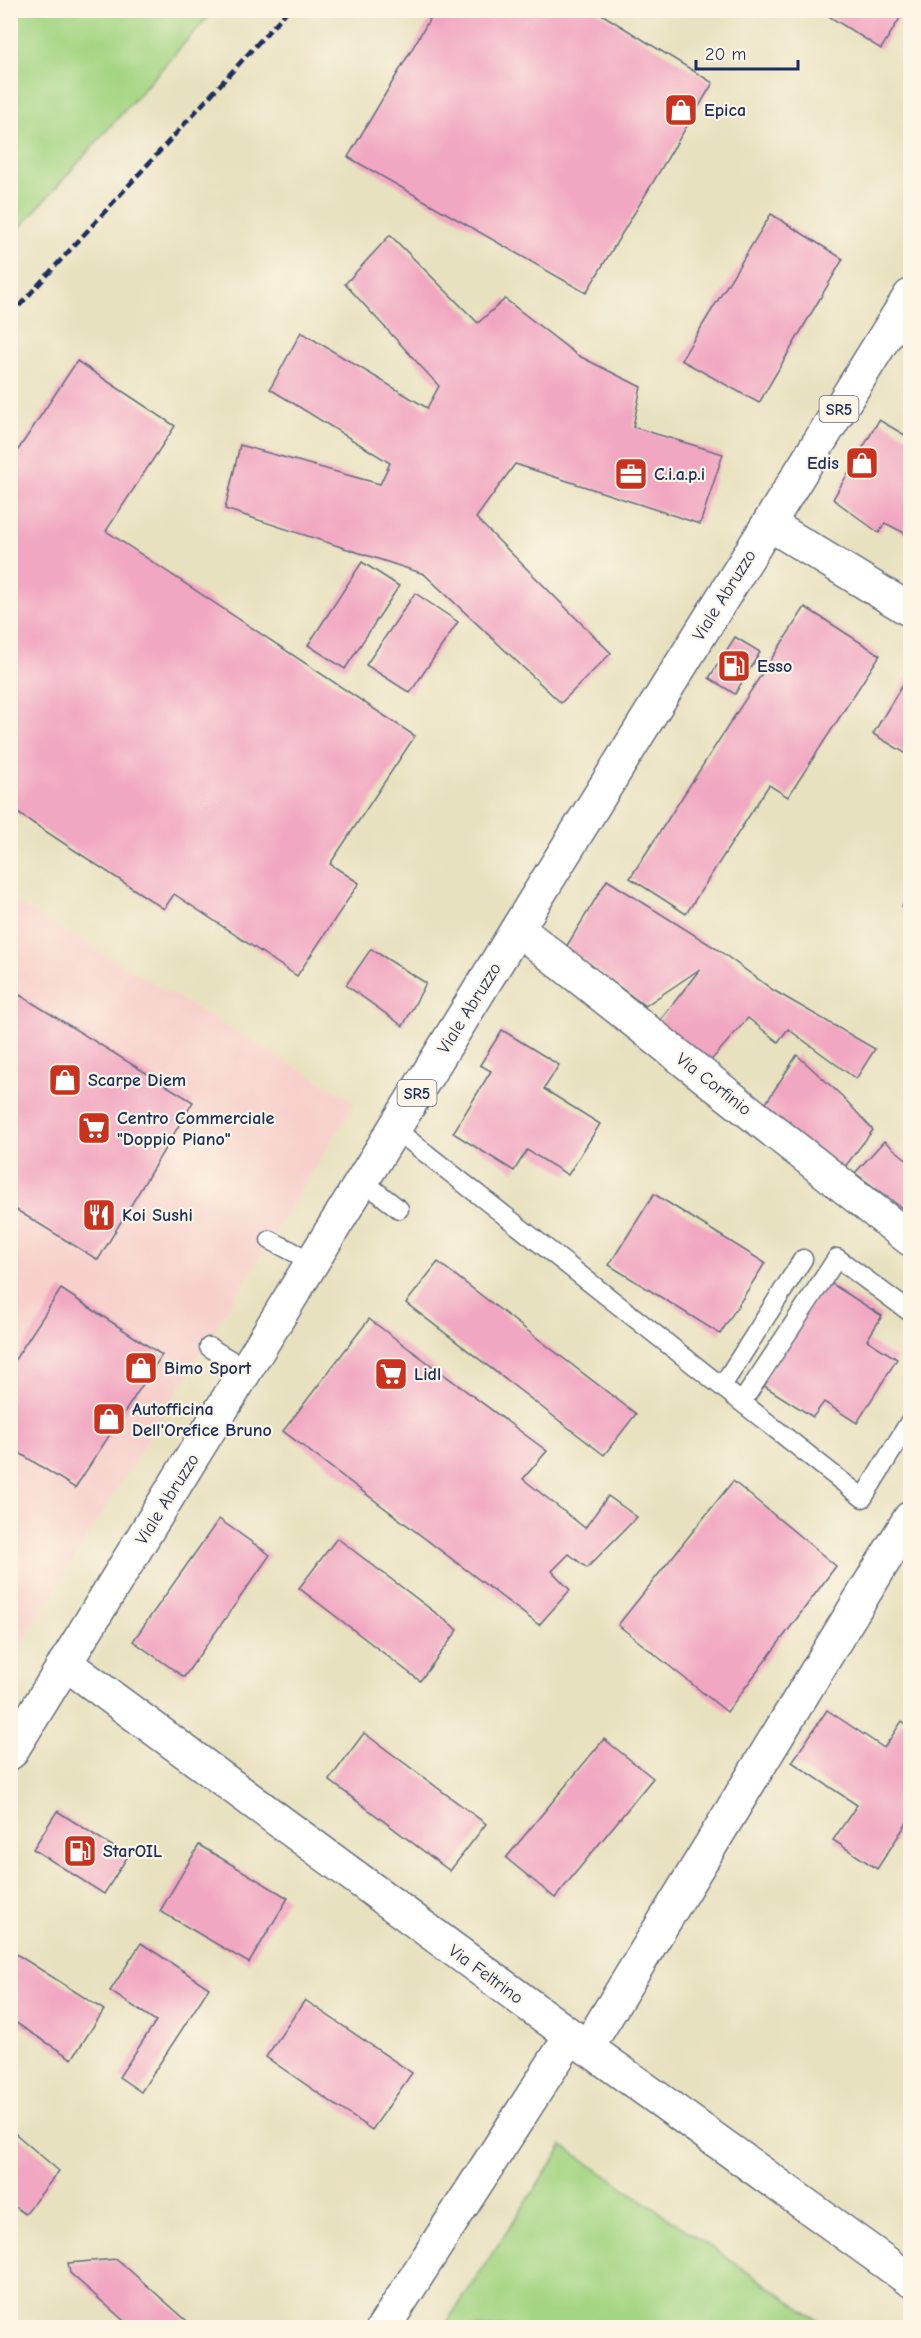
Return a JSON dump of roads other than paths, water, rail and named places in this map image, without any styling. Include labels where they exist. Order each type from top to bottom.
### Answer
[{"type":"street","name":"Viale Abruzzo","points":[[10,1753],[910,296]]},
{"type":"street","points":[[769,524],[910,610]]},
{"type":"street","name":"Via Corfinio","points":[[518,929],[910,1239]]},
{"type":"street","points":[[383,2328],[579,2042],[910,1518]]},
{"type":"street","name":"Via Feltrino","points":[[65,1663],[579,2042],[910,2280]]},
{"type":"lane","points":[[395,1129],[863,1498],[910,1420]]},
{"type":"lane","points":[[363,1181],[399,1209]]},
{"type":"lane","points":[[270,1240],[313,1262]]},
{"type":"lane","points":[[742,1402],[837,1258],[910,1312]]},
{"type":"lane","points":[[722,1386],[802,1259]]},
{"type":"lane","points":[[209,1347],[247,1370]]},
{"type":"railway","points":[[10,316],[288,10]]},
{"type":"place","name":"Epica","points":[[681,110]]},
{"type":"place","name":"Edis","points":[[862,463]]},
{"type":"place","name":"C.i.a.p.i","points":[[631,474]]},
{"type":"place","name":"Esso","points":[[734,666]]},
{"type":"place","name":"Scarpe Diem","points":[[65,1080]]},
{"type":"place","name":"Centro Commerciale \"Doppio Piano\"","points":[[94,1128]]},
{"type":"place","name":"Koi Sushi","points":[[99,1215]]},
{"type":"place","name":"Bimo Sport","points":[[141,1368]]},
{"type":"place","name":"Lidl","points":[[391,1374]]},
{"type":"place","name":"Autofficina Dell'Orefice Bruno","points":[[109,1419]]},
{"type":"place","name":"StarOIL","points":[[80,1851]]}]
